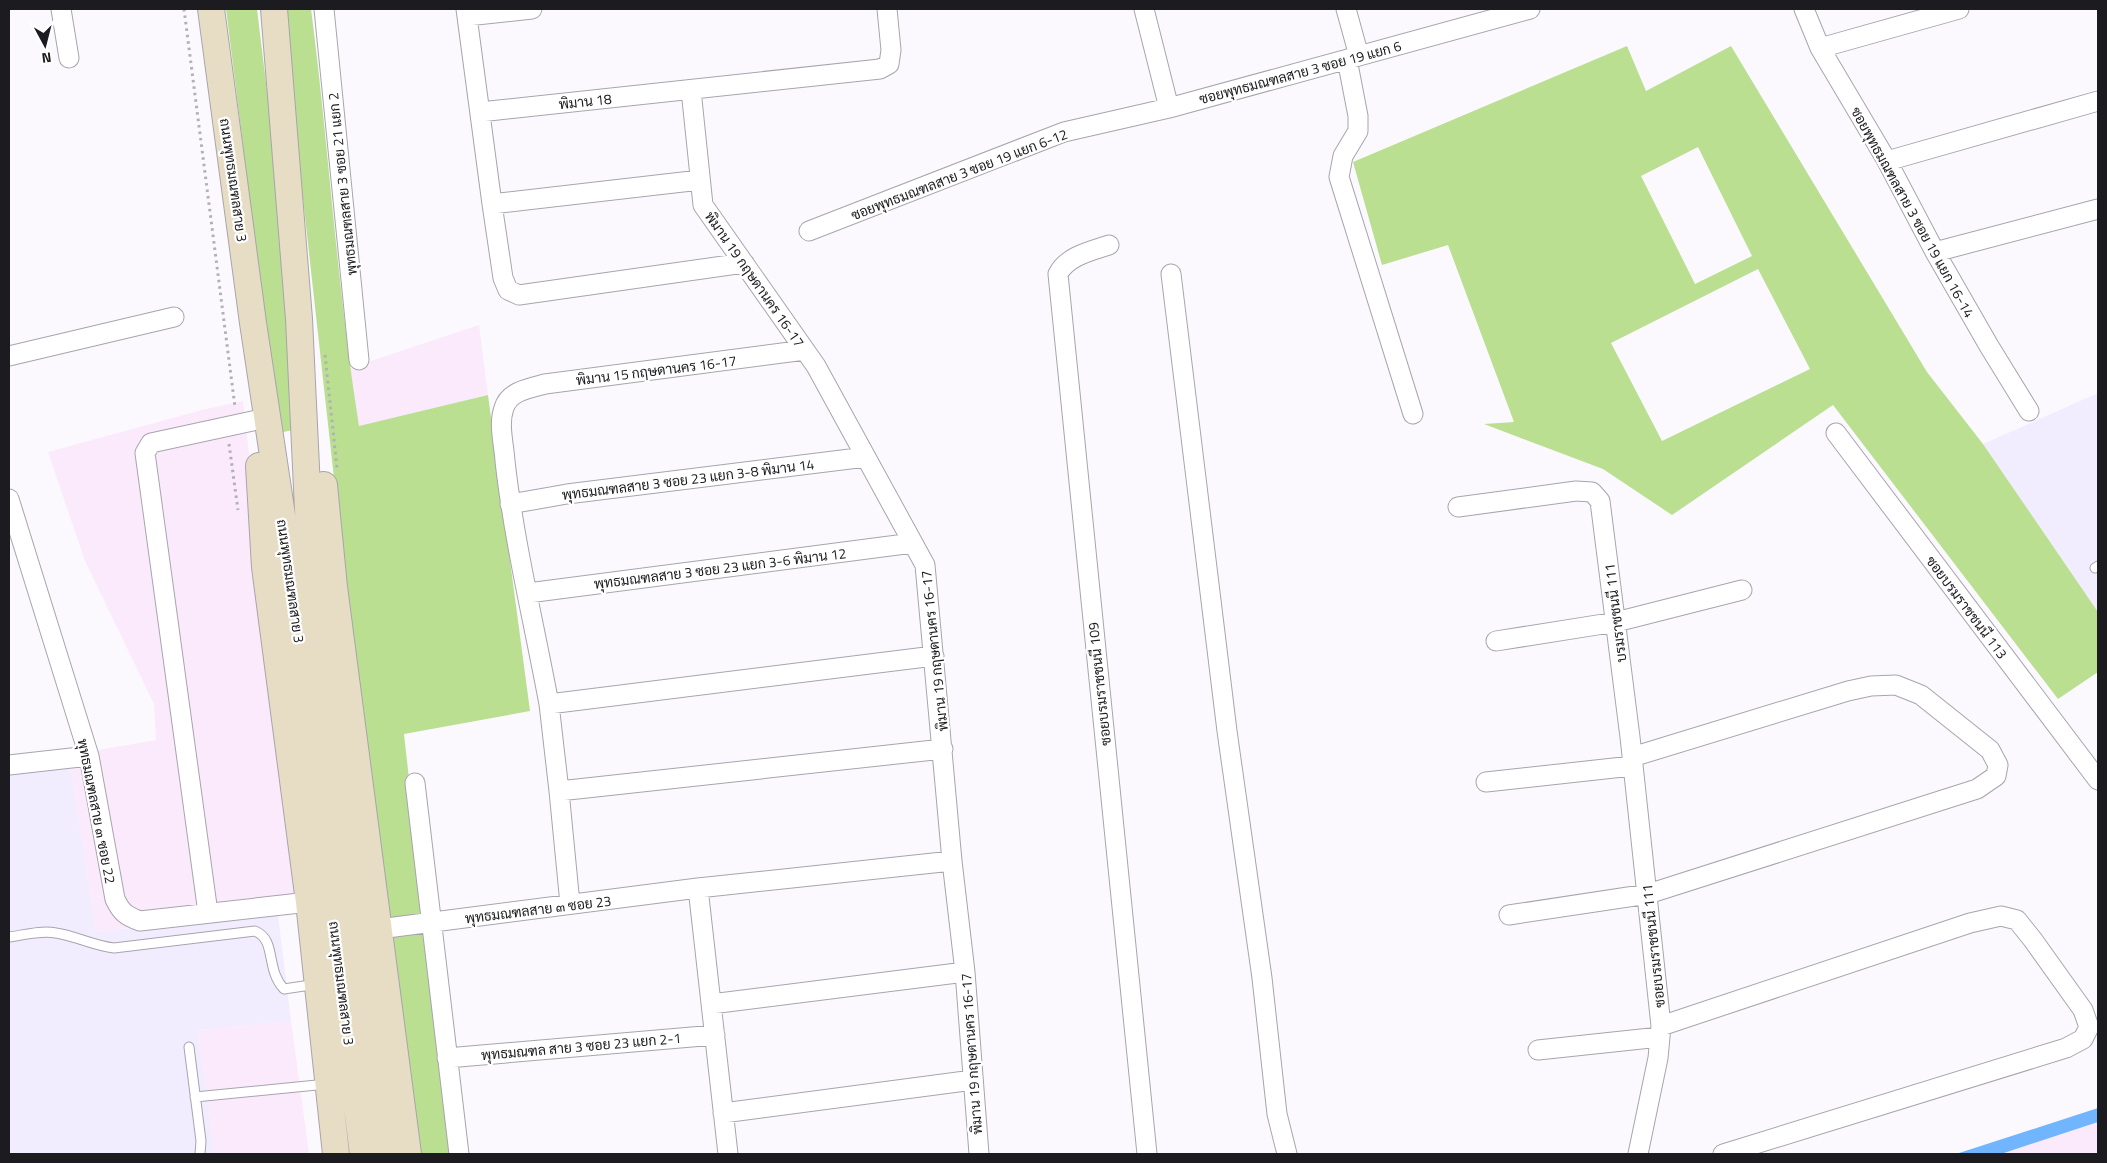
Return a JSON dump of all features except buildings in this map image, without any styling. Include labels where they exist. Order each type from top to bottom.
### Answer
[{"type":"main road","name":"ถนนพุทธมณฑลสาย 3","points":[[211,9],[253,323],[299,553],[387,1154]]},
{"type":"main road","name":"ถนนพุทธมณฑลสาย 3","points":[[274,9],[300,319],[299,553],[363,1154]]},
{"type":"main road","points":[[300,319],[320,442],[334,587],[408,1154]]},
{"type":"main road","points":[[253,323],[247,422],[309,902],[336,1154]]},
{"type":"street","points":[[61,9],[69,58]]},
{"type":"street","name":"พุทธมณฑลสาย 3 ซอย 21 แยก 2","points":[[324,9],[359,360]]},
{"type":"street","points":[[532,9],[467,12],[492,204],[503,278],[508,290],[519,295],[744,264]]},
{"type":"street","name":"พิมาน 18","points":[[480,112],[880,69],[889,64],[891,50],[887,9]]},
{"type":"street","points":[[1144,9],[1169,108]]},
{"type":"street","points":[[1346,9],[1353,58],[1358,131],[1343,156],[1339,177],[1413,414]]},
{"type":"street","name":"ซอยพุทธมณฑลสาย 3 ซอย 19 แยก 6","points":[[1169,108],[1527,9]]},
{"type":"street","name":"ซอยพุทธมณฑลสาย 3 ซอย 19 แยก 16-14","points":[[1804,9],[1820,48],[1887,161],[1935,252],[2028,411]]},
{"type":"street","points":[[1820,48],[1959,9]]},
{"type":"street","name":"พิมาน 19 กฤษดานคร 16-17","points":[[691,90],[703,205],[805,350],[925,564],[952,861],[965,972],[979,1154]]},
{"type":"street","points":[[1887,161],[2098,101]]},
{"type":"street","name":"ซอยพุทธมณฑลสาย 3 ซอย 19 แยก 6-12","points":[[809,231],[1064,132],[1169,108]]},
{"type":"street","points":[[492,204],[700,180]]},
{"type":"street","points":[[1935,252],[2098,209]]},
{"type":"street","name":"ซอยบรมราชชนนี 109","points":[[1109,245],[1072,258],[1061,268],[1058,274],[1147,1154]]},
{"type":"street","points":[[1171,274],[1227,732],[1262,978],[1277,1114],[1287,1154]]},
{"type":"street","points":[[9,356],[174,317]]},
{"type":"street","name":"พิมาน 15 กฤษดานคร 16-17","points":[[510,504],[502,422],[504,407],[510,397],[522,390],[545,384],[805,350]]},
{"type":"street","points":[[208,913],[145,454],[150,443],[247,422]]},
{"type":"street","name":"ซอยบรมราชชนนี 113","points":[[1836,433],[2098,780]]},
{"type":"street","name":"พุทธมณฑลสาย 3 ซอย 23 แยก 3-8 พิมาน 14","points":[[510,504],[567,494],[866,457]]},
{"type":"street","name":"บรมราชชนนี 111","points":[[1458,508],[1576,491],[1592,492],[1600,501],[1604,518],[1630,737]]},
{"type":"street","name":"พุทธมณฑลสาย ๓ ซอย 22","points":[[9,499],[89,756],[115,899],[120,910],[128,917],[140,921],[309,902]]},
{"type":"street","points":[[510,504],[549,704],[570,904]]},
{"type":"street","name":"พุทธมณฑลสาย 3 ซอย 23 แยก 3-6 พิมาน 12","points":[[528,593],[912,543]]},
{"type":"street","points":[[1496,641],[1616,622],[1742,590]]},
{"type":"street","points":[[549,704],[934,656]]},
{"type":"street","points":[[1486,782],[1632,762],[1848,691],[1871,686],[1896,685],[1922,695],[1990,750],[1998,765],[1996,776],[1977,789],[1648,894],[1509,915]]},
{"type":"street","name":"ซอยบรมราชชนนี 111","points":[[1630,737],[1648,894],[1660,1031],[1658,1058],[1638,1154]]},
{"type":"street","points":[[559,791],[943,749]]},
{"type":"street","points":[[9,765],[89,756]]},
{"type":"street","points":[[415,783],[459,1154]]},
{"type":"street","name":"พุทธมณฑลสาย ๓ ซอย 23","points":[[379,929],[698,888],[952,861]]},
{"type":"street","points":[[698,888],[728,1154]]},
{"type":"street","points":[[1538,1050],[1660,1031],[1970,923],[2001,916],[2017,920],[2083,1010],[2089,1027],[2083,1039],[2066,1048],[1723,1154]]},
{"type":"street","points":[[711,1004],[965,972]]},
{"type":"street","name":"พุทธมณฑล สาย 3 ซอย 23 แยก 2-1","points":[[447,1058],[714,1034]]},
{"type":"street","points":[[723,1113],[973,1080]]},
{"type":"lane","points":[[9,937],[45,932],[58,933],[99,946],[114,948],[255,931],[262,934],[269,945],[273,974],[284,988],[317,984]]},
{"type":"lane","points":[[189,1047],[201,1141],[200,1154]]},
{"type":"lane","points":[[195,1097],[328,1084]]},
{"type":"path","points":[[184,9],[247,422]]},
{"type":"shaded area","points":[[479,325],[488,395],[359,427],[350,368]]},
{"type":"shaded area","points":[[2098,393],[2098,612],[1983,444]]},
{"type":"shaded area","points":[[243,401],[301,913],[96,931],[69,755],[156,740],[154,704],[85,561],[48,452],[202,410]]},
{"type":"shaded area","points":[[69,755],[96,931],[278,915],[291,1021],[198,1030],[215,1154],[9,1154],[9,765]]},
{"type":"shaded area","points":[[291,1021],[309,1154],[215,1154],[198,1030]]},
{"type":"shaded area","points":[[2098,1122],[2098,1154],[2001,1154]]},
{"type":"green space","points":[[226,9],[257,9],[281,207],[297,429],[279,433]]},
{"type":"green space","points":[[282,9],[311,9],[339,270],[359,426],[488,395],[530,711],[404,734],[451,1154],[416,1154],[364,749]]},
{"type":"green space","points":[[1627,46],[1646,91],[1731,46],[1927,372],[1983,444],[2098,612],[2098,672],[2058,699],[1833,405],[1672,515],[1603,469],[1484,424],[1514,422],[1448,245],[1382,265],[1353,162]],"holes":[[[1698,147],[1752,256],[1695,284],[1641,176]],[[1758,269],[1810,369],[1662,441],[1611,343]]]},
{"type":"water","points":[[2098,1108],[2098,1122],[2001,1154],[1956,1154]]}]
